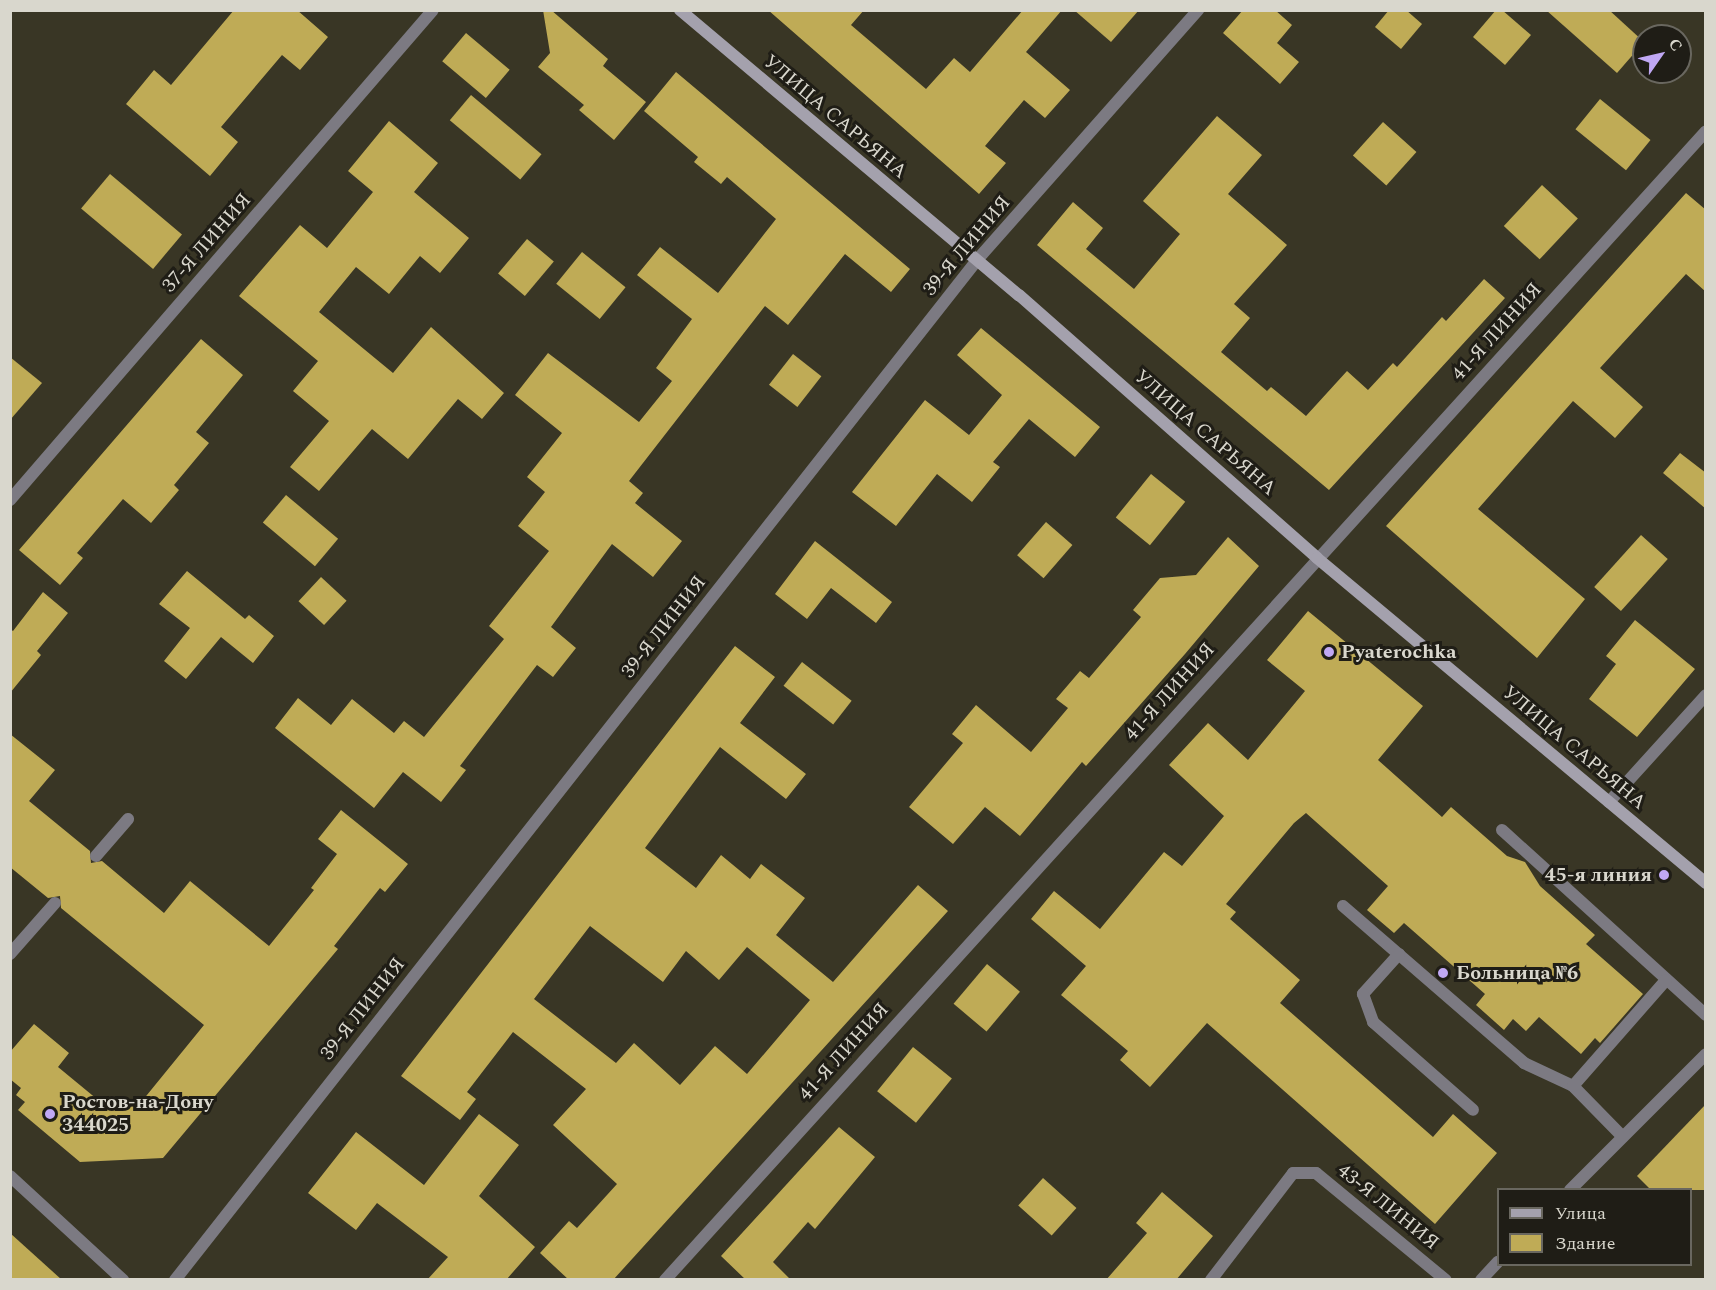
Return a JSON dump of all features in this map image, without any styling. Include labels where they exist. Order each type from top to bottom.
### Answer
[{"type":"main road","name":"УЛИЦА САРЬЯНА","points":[[680,10],[977,260],[1317,558],[1706,883]]},
{"type":"street","name":"37-Я ЛИНИЯ","points":[[10,500],[433,10]]},
{"type":"street","name":"39-Я ЛИНИЯ","points":[[175,1280],[977,260],[1198,10]]},
{"type":"street","name":"41-Я ЛИНИЯ","points":[[665,1280],[1706,131]]},
{"type":"street","points":[[1609,802],[1706,695]]},
{"type":"street","points":[[96,856],[128,819]]},
{"type":"street","points":[[1502,830],[1706,1015]]},
{"type":"street","points":[[10,954],[55,903]]},
{"type":"street","points":[[1342,906],[1524,1063],[1573,1086],[1623,1137]]},
{"type":"street","points":[[1399,954],[1363,994],[1373,1022],[1473,1110]]},
{"type":"street","points":[[1573,1086],[1666,980]]},
{"type":"street","points":[[1572,1188],[1706,1054]]},
{"type":"street","name":"43-Я ЛИНИЯ","points":[[1211,1280],[1293,1173],[1316,1173],[1446,1280]]},
{"type":"street","points":[[10,1176],[123,1280]]},
{"type":"street","points":[[1481,1280],[1497,1263]]},
{"type":"building","points":[[234,10],[297,10],[328,37],[300,70],[282,55],[221,127],[238,142],[210,176],[126,104],[154,70],[171,85]]},
{"type":"building","points":[[543,10],[551,10],[608,59],[603,66],[646,102],[614,140],[579,110],[584,105],[538,67],[550,53]]},
{"type":"building","points":[[768,10],[864,10],[851,25],[926,89],[954,58],[970,72],[1023,10],[1062,10],[1026,52],[1070,90],[1045,118],[1024,100],[985,146],[1006,163],[979,194]]},
{"type":"building","points":[[1074,10],[1139,10],[1111,42]]},
{"type":"building","points":[[1243,10],[1275,10],[1292,25],[1277,43],[1299,62],[1280,84],[1223,33]]},
{"type":"building","points":[[1389,10],[1406,10],[1422,24],[1401,49],[1375,27]]},
{"type":"building","points":[[1496,10],[1502,10],[1531,35],[1505,65],[1473,37]]},
{"type":"building","points":[[1546,10],[1609,10],[1632,31],[1632,56],[1617,73]]},
{"type":"building","points":[[466,33],[510,70],[486,98],[442,61]]},
{"type":"building","points":[[676,72],[910,269],[891,292],[845,254],[788,325],[765,306],[629,481],[643,493],[635,503],[682,541],[653,577],[612,544],[551,627],[576,648],[553,677],[537,665],[460,766],[466,770],[441,802],[403,772],[374,808],[275,728],[298,698],[331,725],[352,699],[394,733],[404,721],[424,737],[504,639],[489,626],[549,551],[518,526],[545,492],[527,477],[562,433],[515,395],[548,353],[639,422],[672,381],[656,368],[692,319],[637,275],[660,247],[718,293],[776,219],[727,177],[721,184],[694,162],[698,157],[644,111]]},
{"type":"building","points":[[471,95],[541,154],[520,179],[450,120]]},
{"type":"building","points":[[1600,99],[1651,140],[1626,170],[1575,129]]},
{"type":"building","points":[[1217,116],[1262,155],[1228,194],[1287,245],[1234,304],[1250,318],[1221,352],[1267,391],[1271,387],[1306,416],[1347,371],[1368,390],[1393,363],[1397,367],[1442,317],[1446,321],[1484,279],[1505,298],[1329,490],[1037,245],[1073,202],[1103,228],[1086,249],[1134,289],[1180,234],[1143,201]]},
{"type":"building","points":[[389,121],[438,163],[414,192],[469,238],[440,273],[420,256],[389,294],[356,267],[319,312],[393,373],[431,327],[504,393],[482,419],[458,399],[408,459],[372,429],[319,491],[290,467],[329,421],[293,391],[318,361],[239,296],[300,225],[327,248],[373,192],[348,171]]},
{"type":"building","points":[[1383,122],[1416,152],[1386,186],[1353,155]]},
{"type":"building","points":[[110,174],[182,234],[153,269],[81,208]]},
{"type":"building","points":[[1542,185],[1578,218],[1540,259],[1504,226]]},
{"type":"building","points":[[1686,193],[1706,210],[1706,292],[1686,274],[1600,368],[1643,407],[1615,438],[1573,401],[1478,509],[1585,599],[1537,658],[1386,526]]},
{"type":"building","points":[[527,239],[554,261],[525,296],[498,273]]},
{"type":"building","points":[[582,252],[626,287],[600,319],[556,284]]},
{"type":"building","points":[[981,328],[1100,427],[1075,457],[1029,419],[993,462],[1000,467],[972,502],[937,474],[896,526],[852,492],[925,400],[969,435],[1002,395],[957,355]]},
{"type":"building","points":[[201,339],[243,375],[196,432],[209,443],[174,485],[179,490],[151,523],[123,499],[77,553],[83,558],[60,585],[19,550]]},
{"type":"building","points":[[793,354],[821,376],[797,407],[769,385]]},
{"type":"building","points":[[10,357],[42,383],[10,420]]},
{"type":"building","points":[[1680,453],[1706,473],[1706,509],[1663,473]]},
{"type":"building","points":[[1151,474],[1185,502],[1150,545],[1116,518]]},
{"type":"building","points":[[286,495],[338,539],[315,566],[263,523]]},
{"type":"building","points":[[1046,522],[1072,545],[1044,578],[1017,555]]},
{"type":"building","points":[[1641,535],[1668,559],[1621,611],[1594,587]]},
{"type":"building","points":[[1228,537],[1259,566],[1086,766],[1082,762],[1020,836],[985,807],[953,844],[909,807],[963,743],[952,734],[976,705],[1031,752],[1068,708],[1056,699],[1080,671],[1089,678],[1141,617],[1133,610],[1160,578],[1196,575]]},
{"type":"building","points":[[815,541],[892,602],[876,623],[831,588],[807,619],[775,594]]},
{"type":"building","points":[[187,571],[245,619],[249,615],[274,636],[253,663],[221,637],[186,679],[164,661],[190,628],[159,604]]},
{"type":"building","points":[[321,577],[347,601],[324,625],[298,601]]},
{"type":"building","points":[[43,592],[68,613],[37,651],[41,655],[10,693],[10,629],[13,631]]},
{"type":"building","points":[[1308,611],[1423,706],[1378,760],[1442,817],[1451,807],[1507,856],[1525,862],[1540,886],[1595,935],[1586,944],[1643,994],[1600,1043],[1595,1038],[1581,1054],[1539,1017],[1526,1031],[1513,1019],[1504,1030],[1476,1005],[1485,994],[1404,923],[1394,933],[1367,910],[1388,886],[1306,813],[1294,823],[1226,904],[1236,912],[1230,919],[1300,980],[1280,1003],[1433,1137],[1453,1114],[1497,1153],[1435,1224],[1207,1023],[1150,1087],[1120,1060],[1128,1051],[1061,995],[1086,966],[1031,919],[1054,891],[1100,929],[1164,852],[1182,866],[1224,816],[1169,765],[1208,723],[1248,760],[1305,691],[1267,660]]},
{"type":"building","points":[[1635,620],[1695,669],[1637,737],[1589,699],[1616,664],[1606,656]]},
{"type":"building","points":[[735,646],[775,677],[740,723],[806,774],[786,799],[720,747],[645,848],[696,888],[721,855],[750,879],[761,864],[805,898],[776,935],[833,982],[918,885],[948,911],[613,1280],[569,1280],[540,1253],[569,1221],[577,1228],[617,1184],[553,1125],[586,1089],[513,1032],[467,1092],[476,1099],[460,1120],[401,1076]],"holes":[[[590,926],[663,982],[686,951],[719,980],[747,947],[810,1000],[747,1074],[715,1046],[680,1085],[634,1043],[616,1063],[534,999]]]},
{"type":"building","points":[[802,662],[852,701],[833,724],[784,686]]},
{"type":"building","points":[[10,734],[55,770],[29,801],[90,851],[91,863],[102,861],[164,913],[190,881],[269,946],[314,890],[311,888],[337,854],[318,839],[341,810],[408,864],[385,892],[380,888],[334,946],[338,949],[163,1158],[80,1162],[18,1110],[25,1102],[16,1095],[21,1088],[10,1079],[10,1052],[34,1024],[69,1053],[58,1067],[109,1109],[138,1106],[204,1025],[61,908],[60,896],[48,898],[10,867]]},
{"type":"building","points":[[987,964],[1020,992],[987,1031],[954,1004]]},
{"type":"building","points":[[913,1047],[952,1078],[916,1123],[877,1091]]},
{"type":"building","points":[[1706,1104],[1706,1190],[1649,1188],[1637,1176]]},
{"type":"building","points":[[479,1114],[519,1145],[479,1196],[535,1247],[506,1280],[427,1280],[448,1257],[377,1203],[356,1230],[308,1193],[356,1132],[424,1185]]},
{"type":"building","points":[[839,1127],[875,1157],[815,1229],[808,1222],[773,1262],[791,1280],[746,1280],[721,1256]]},
{"type":"building","points":[[1043,1178],[1076,1208],[1052,1236],[1018,1205]]},
{"type":"building","points":[[1162,1192],[1213,1236],[1176,1280],[1106,1280],[1147,1233],[1136,1223]]},
{"type":"building","points":[[10,1233],[62,1280],[10,1280]]},
{"type":"place","name":"Pyaterochka","points":[[1329,652]]},
{"type":"place","name":"45-я линия","points":[[1664,875]]},
{"type":"place","name":"Больница №6","points":[[1443,973]]},
{"type":"place","name":"Ростов-на-Дону 344025","points":[[50,1114]]}]
